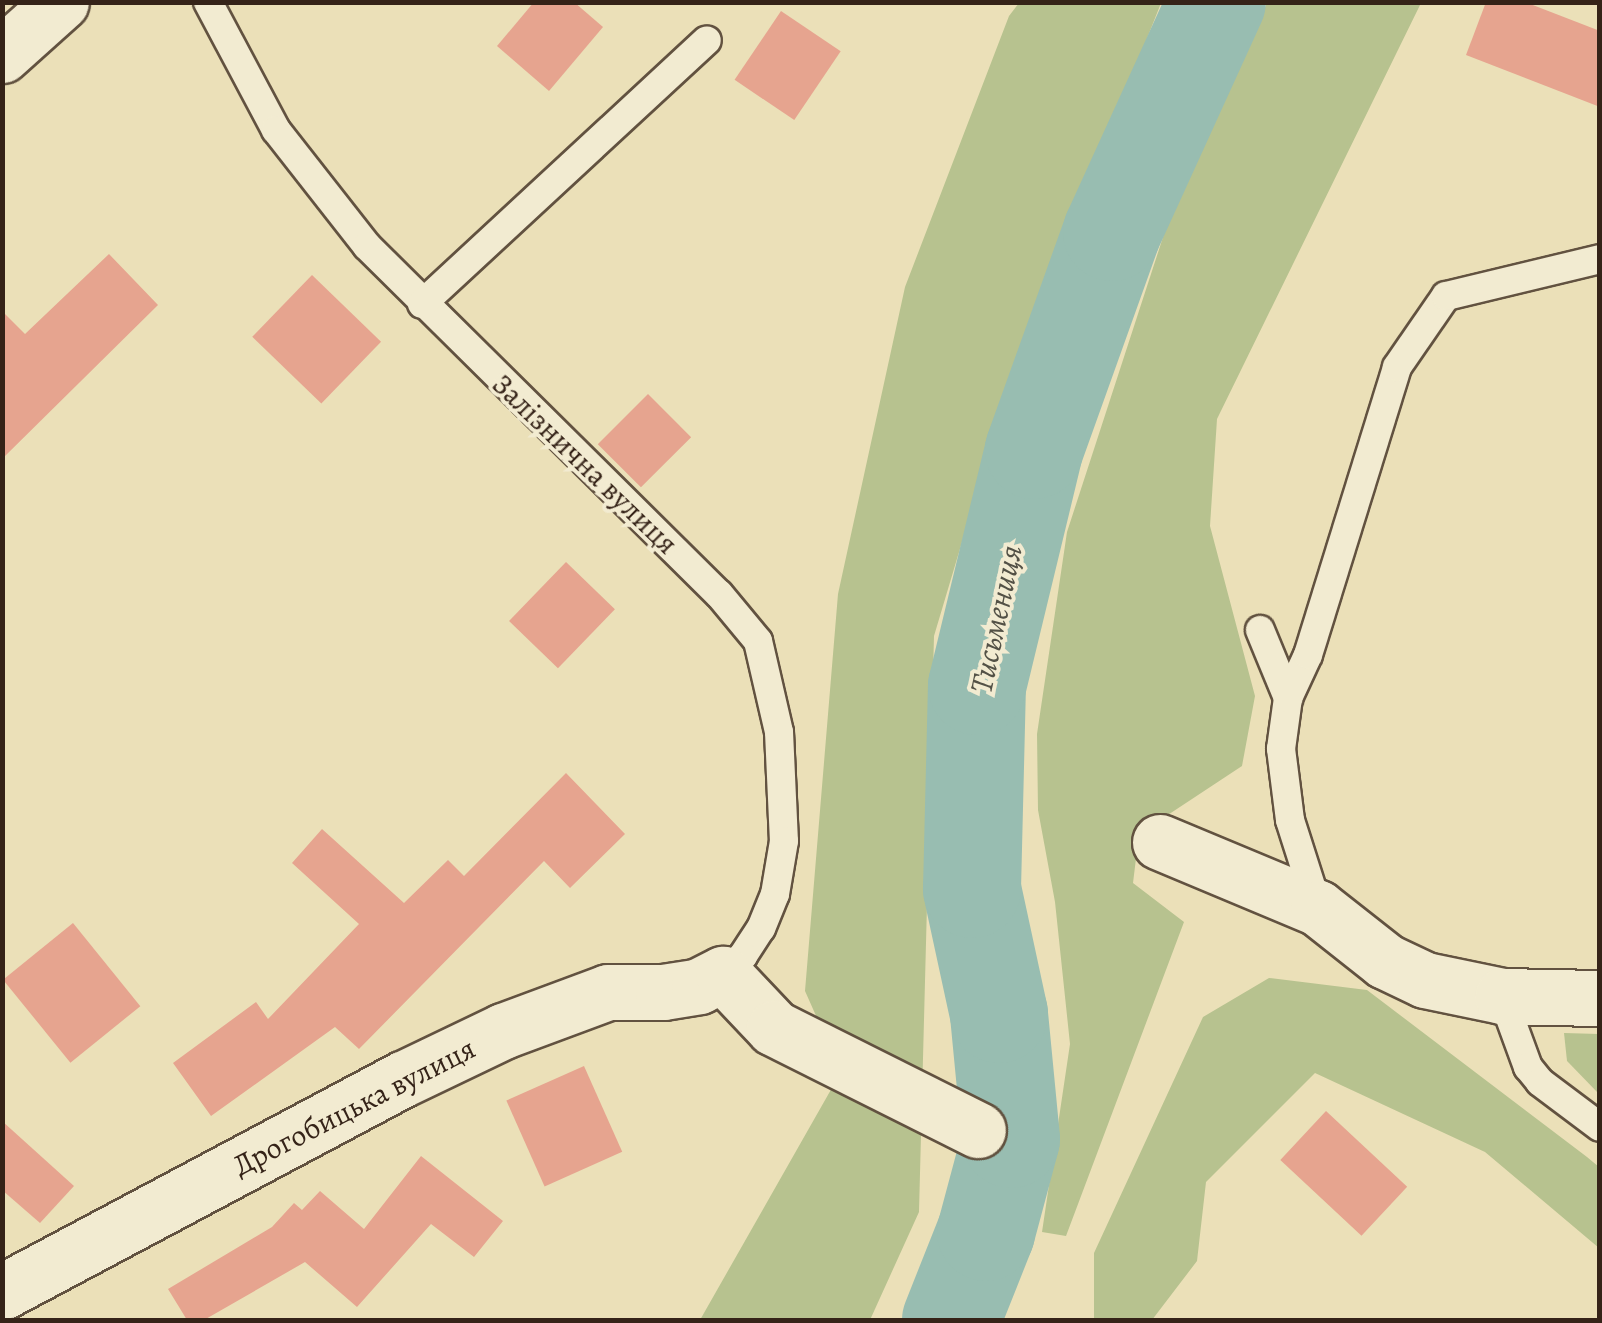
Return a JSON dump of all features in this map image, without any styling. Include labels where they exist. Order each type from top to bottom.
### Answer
[{"type":"street","points":[[2,55],[61,2]]},
{"type":"street","points":[[1160,842],[1318,908],[1385,960],[1457,990],[1502,996],[1600,998]]},
{"type":"street","points":[[723,974],[774,1028],[978,1130]]},
{"type":"street","name":"Дрогобицька вулиця","points":[[2,1292],[403,1079],[503,1031],[608,992],[681,989],[723,974]]},
{"type":"lane","name":"Залізнична вулиця","points":[[208,2],[276,130],[367,246],[719,594],[758,642],[779,732],[784,842],[775,894],[761,928],[744,956],[723,974]]},
{"type":"lane","points":[[422,304],[707,40]]},
{"type":"lane","points":[[1318,908],[1288,802],[1281,749],[1288,698],[1308,655],[1396,367],[1446,296],[1600,259]]},
{"type":"lane","points":[[1260,630],[1288,698]]},
{"type":"lane","points":[[1502,996],[1528,1067],[1540,1082],[1600,1127]]},
{"type":"green space","points":[[1019,3],[1161,3],[1004,401],[934,636],[919,1212],[870,1320],[700,1320],[841,1072],[805,991],[838,594],[905,287],[1009,16]]},
{"type":"green space","points":[[1267,3],[1421,3],[1217,419],[1210,526],[1255,696],[1242,766],[1139,834],[1133,883],[1184,922],[1066,1236],[1042,1232],[1070,1044],[1055,902],[1038,810],[1037,734],[1067,532],[1165,231]]},
{"type":"green space","points":[[1269,978],[1367,990],[1587,1157],[1599,1167],[1599,1248],[1485,1152],[1315,1073],[1206,1182],[1197,1261],[1152,1320],[1094,1320],[1094,1253],[1203,1017]]},
{"type":"green space","points":[[1564,1033],[1599,1034],[1599,1094],[1567,1061]]},
{"type":"building","points":[[534,2],[574,2],[603,27],[549,91],[497,46]]},
{"type":"building","points":[[1486,2],[1525,2],[1600,31],[1600,107],[1466,55]]},
{"type":"building","points":[[781,11],[841,51],[794,120],[735,80]]},
{"type":"building","points":[[109,254],[158,305],[2,459],[2,311],[25,334]]},
{"type":"building","points":[[312,275],[381,342],[321,404],[252,337]]},
{"type":"building","points":[[648,394],[691,437],[641,487],[598,444]]},
{"type":"building","points":[[566,562],[615,609],[558,668],[509,621]]},
{"type":"building","points":[[566,773],[625,834],[570,888],[544,861],[359,1049],[335,1027],[211,1116],[173,1063],[256,1002],[268,1019],[359,924],[292,863],[322,829],[404,903],[448,860],[464,876]]},
{"type":"building","points":[[73,923],[140,1006],[70,1063],[3,980]]},
{"type":"building","points":[[584,1066],[622,1152],[545,1186],[506,1101]]},
{"type":"building","points":[[1326,1111],[1407,1187],[1361,1236],[1280,1160]]},
{"type":"building","points":[[2,1121],[74,1186],[40,1223],[2,1190]]},
{"type":"building","points":[[421,1156],[503,1221],[474,1257],[431,1224],[357,1307],[305,1262],[204,1320],[187,1320],[168,1289],[272,1227],[294,1203],[302,1210],[320,1191],[364,1229]]},
{"type":"waterway","name":"Тисьмениця","points":[[951,1320],[986,1232],[1011,1139],[999,1014],[972,889],[977,686],[1034,450],[1112,232],[1217,2]]}]
